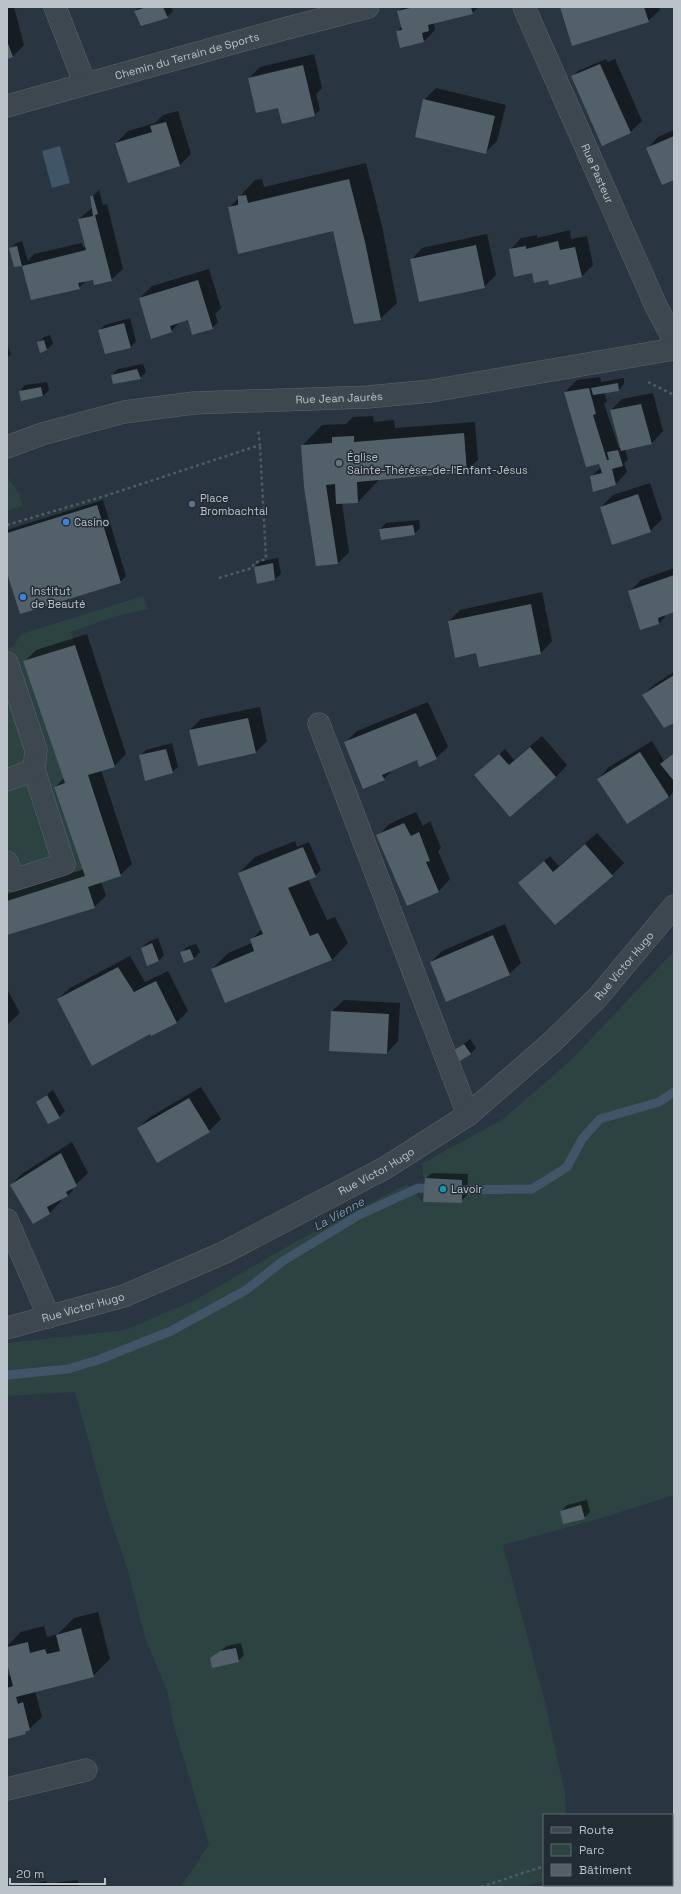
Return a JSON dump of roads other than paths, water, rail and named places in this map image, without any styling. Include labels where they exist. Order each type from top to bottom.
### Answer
[{"type":"street","points":[[55,7],[85,84]]},
{"type":"street","name":"Chemin du Terrain de Sports","points":[[7,106],[368,7]]},
{"type":"street","name":"Rue Pasteur","points":[[524,7],[656,306],[674,340]]},
{"type":"street","name":"Rue Jean Jaurès","points":[[7,447],[42,434],[124,412],[194,403],[368,397],[431,391],[674,349]]},
{"type":"street","points":[[7,663],[36,750],[34,770],[64,864],[13,880],[7,862]]},
{"type":"street","points":[[319,724],[468,1115]]},
{"type":"street","points":[[7,780],[34,770]]},
{"type":"street","name":"Rue Victor Hugo","points":[[7,1328],[124,1296],[223,1253],[385,1168],[468,1115],[552,1042],[598,997],[674,906]]},
{"type":"street","points":[[7,1220],[49,1317]]},
{"type":"street","points":[[7,1789],[86,1770]]},
{"type":"water","points":[[60,146],[70,183],[52,188],[42,151]]},
{"type":"waterway","name":"La Vienne","points":[[450,1190],[532,1189],[567,1167],[582,1139],[600,1119],[659,1102],[674,1092]]},
{"type":"waterway","name":"La Vienne","points":[[7,1375],[68,1369],[98,1360],[171,1331],[246,1290],[283,1261],[359,1215],[418,1188],[435,1189]]},
{"type":"place","name":"Église Sainte-Thérèse-de-l'Enfant-Jésus","points":[[339,463]]},
{"type":"place","name":"Place Brombachtal","points":[[192,504]]},
{"type":"place","name":"Casino","points":[[66,522]]},
{"type":"place","name":"Institut de Beauté","points":[[23,597]]},
{"type":"place","name":"Lavoir","points":[[443,1189]]}]
